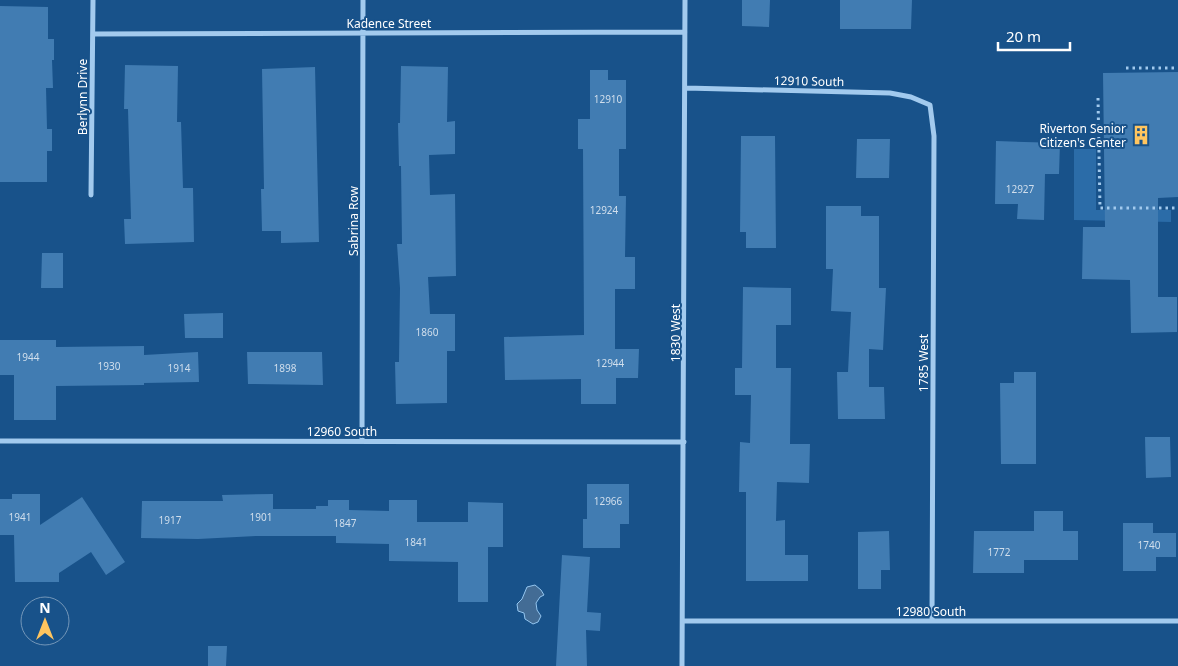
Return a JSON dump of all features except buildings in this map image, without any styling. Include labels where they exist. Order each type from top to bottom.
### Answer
[{"type":"street","name":"Berlynn Drive","points":[[91,195],[93,0]]},
{"type":"street","name":"Sabrina Row","points":[[362,442],[363,0]]},
{"type":"street","name":"1830 West","points":[[682,666],[685,0]]},
{"type":"street","name":"Kadence Street","points":[[93,34],[685,32]]},
{"type":"street","name":"12910 South","points":[[686,88],[890,93],[911,97],[930,105]]},
{"type":"street","name":"1785 West","points":[[930,105],[934,136],[932,621]]},
{"type":"street","name":"12960 South","points":[[0,441],[684,442]]},
{"type":"street","name":"12980 South","points":[[683,621],[1178,621]]},
{"type":"path","points":[[1126,68],[1178,68]]},
{"type":"path","points":[[1098,98],[1100,208],[1178,208]]},
{"type":"shaded area","points":[[1074,149],[1096,149],[1096,210],[1171,210],[1171,222],[1074,220]]},
{"type":"shaded area","points":[[535,585],[544,595],[536,603],[537,610],[541,616],[538,622],[533,624],[525,619],[524,613],[518,611],[517,604],[522,599],[527,587]]},
{"type":"place","name":"Riverton Senior Citizen's Center","points":[[1141,135]]}]
